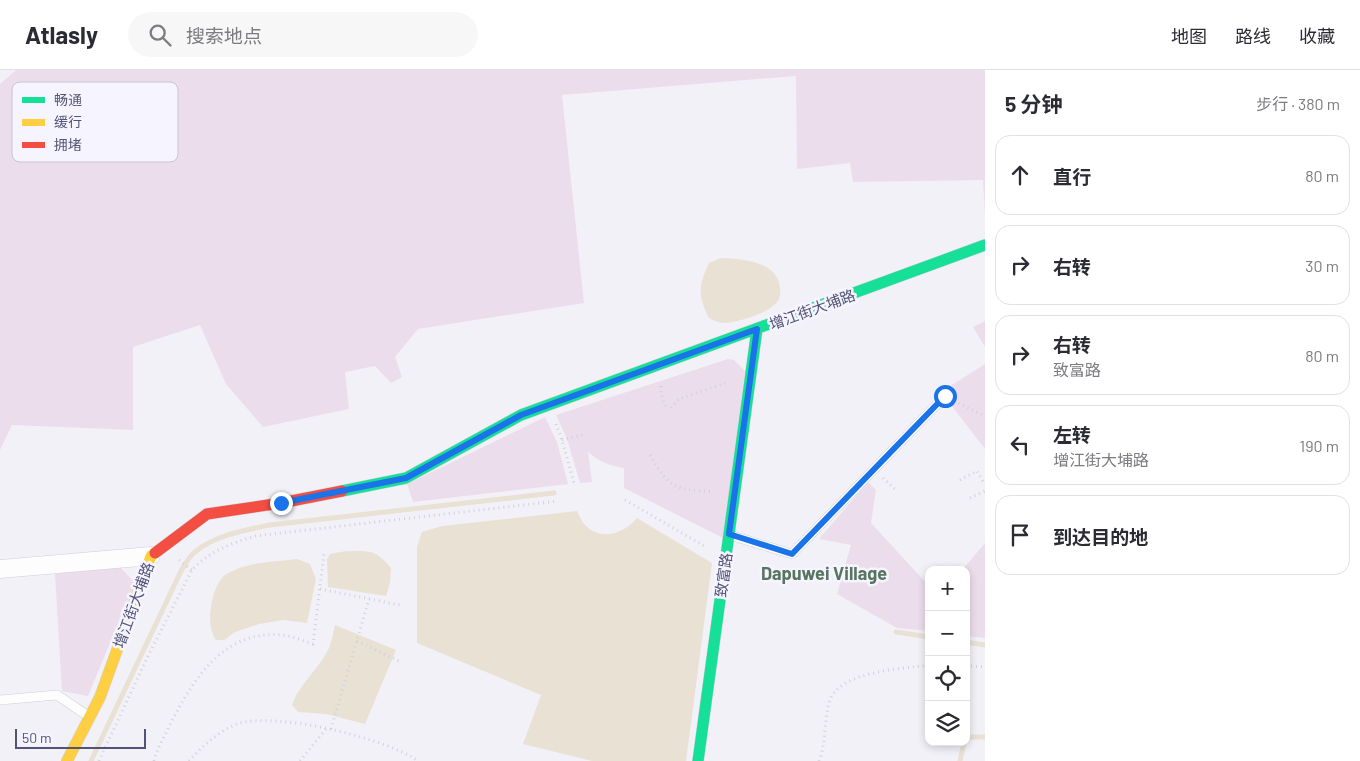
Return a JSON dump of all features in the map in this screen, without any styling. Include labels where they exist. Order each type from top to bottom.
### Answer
[{"type":"street","name":"增江街大埔路","points":[[67,761],[100,697],[151,556],[206,514],[281,503],[406,478],[521,415],[985,245]]},
{"type":"street","name":"致富路","points":[[698,761],[757,329]]},
{"type":"street","points":[[0,569],[151,556]]},
{"type":"lane","points":[[729,534],[792,554],[945,396]]},
{"type":"lane","points":[[0,700],[56,695],[90,717]]},
{"type":"path","points":[[671,408],[679,399],[750,374]]},
{"type":"path","points":[[945,396],[985,416]]},
{"type":"path","points":[[548,405],[562,440],[574,483]]},
{"type":"path","points":[[562,440],[586,434]]},
{"type":"path","points":[[650,455],[667,481],[677,488],[734,494]]},
{"type":"path","points":[[874,469],[897,492]]},
{"type":"path","points":[[960,480],[977,471],[984,480],[985,485]]},
{"type":"path","points":[[970,498],[985,491]]},
{"type":"path","points":[[624,500],[725,558]]},
{"type":"path","points":[[99,761],[148,656],[192,570],[216,550],[255,536],[558,501]]},
{"type":"path","points":[[154,761],[165,736],[193,685],[206,667],[219,654],[233,645],[257,636],[284,635],[312,644],[324,554]]},
{"type":"path","points":[[320,589],[400,605]]},
{"type":"path","points":[[331,730],[369,599]]},
{"type":"path","points":[[357,642],[399,661]]},
{"type":"path","points":[[819,761],[829,703],[833,692],[842,685],[859,677],[925,666]]},
{"type":"path","points":[[970,666],[985,668]]},
{"type":"path","points":[[188,761],[209,740],[237,724],[261,720],[326,729],[372,740],[403,752],[418,761]]},
{"type":"path","points":[[300,761],[326,729]]},
{"type":"shaded area","points":[[16,70],[985,70],[985,215],[983,180],[853,182],[850,163],[797,169],[796,76],[562,95],[584,303],[418,329],[395,357],[402,377],[391,383],[375,366],[345,372],[349,409],[263,427],[226,384],[200,325],[133,347],[133,430],[12,425],[0,450],[0,84]]},
{"type":"shaded area","points":[[721,258],[758,263],[773,272],[778,279],[780,288],[778,302],[764,312],[743,320],[723,323],[709,318],[701,297],[701,285],[709,263]]},
{"type":"shaded area","points":[[985,321],[985,347],[973,327]]},
{"type":"shaded area","points":[[728,359],[734,360],[745,371],[723,538],[624,488],[624,468],[604,463],[588,452],[592,482],[580,483],[567,439],[556,415]]},
{"type":"shaded area","points":[[985,364],[985,449],[941,392]]},
{"type":"shaded area","points":[[545,417],[557,442],[568,484],[413,502],[407,484]]},
{"type":"shaded area","points":[[868,482],[876,490],[871,523],[925,582],[925,631],[897,628],[837,594],[851,545],[819,539]]},
{"type":"shaded area","points":[[577,511],[581,520],[591,530],[605,534],[612,534],[626,528],[637,518],[712,563],[686,761],[592,761],[523,744],[541,695],[417,643],[417,547],[422,532],[442,526]]},
{"type":"shaded area","points":[[985,543],[985,638],[970,636],[970,566],[965,566]]},
{"type":"shaded area","points":[[346,551],[372,552],[386,562],[391,568],[390,583],[386,596],[328,587],[327,559],[330,554]]},
{"type":"shaded area","points":[[297,559],[310,564],[316,579],[307,623],[283,620],[259,624],[235,632],[224,640],[216,640],[211,629],[210,611],[217,585],[225,575],[251,565]]},
{"type":"shaded area","points":[[119,566],[135,583],[88,696],[62,691],[55,574]]},
{"type":"shaded area","points":[[335,625],[396,650],[365,724],[326,714],[298,712],[292,705],[295,697],[325,656],[332,640]]},
{"type":"waterway","points":[[91,761],[181,571],[191,556],[203,546],[221,537],[270,525],[554,493]]},
{"type":"waterway","points":[[896,632],[925,636]]},
{"type":"waterway","points":[[970,643],[985,645]]},
{"type":"waterway","points":[[970,737],[985,737]]},
{"type":"waterway","points":[[960,761],[963,746]]},
{"type":"traffic: fast","points":[[342,491],[406,478],[521,415],[985,245]]},
{"type":"traffic: fast","points":[[698,761],[757,329]]},
{"type":"traffic: slow","points":[[67,761],[100,697],[151,556],[155,553]]},
{"type":"traffic: jam","points":[[155,553],[207,514],[281,503],[342,491]]},
{"type":"district","name":"Dapuwei Village","points":[[824,573]]},
{"type":"route","points":[[281,503],[406,478],[521,415],[757,329],[729,534],[792,554],[945,396]]}]
